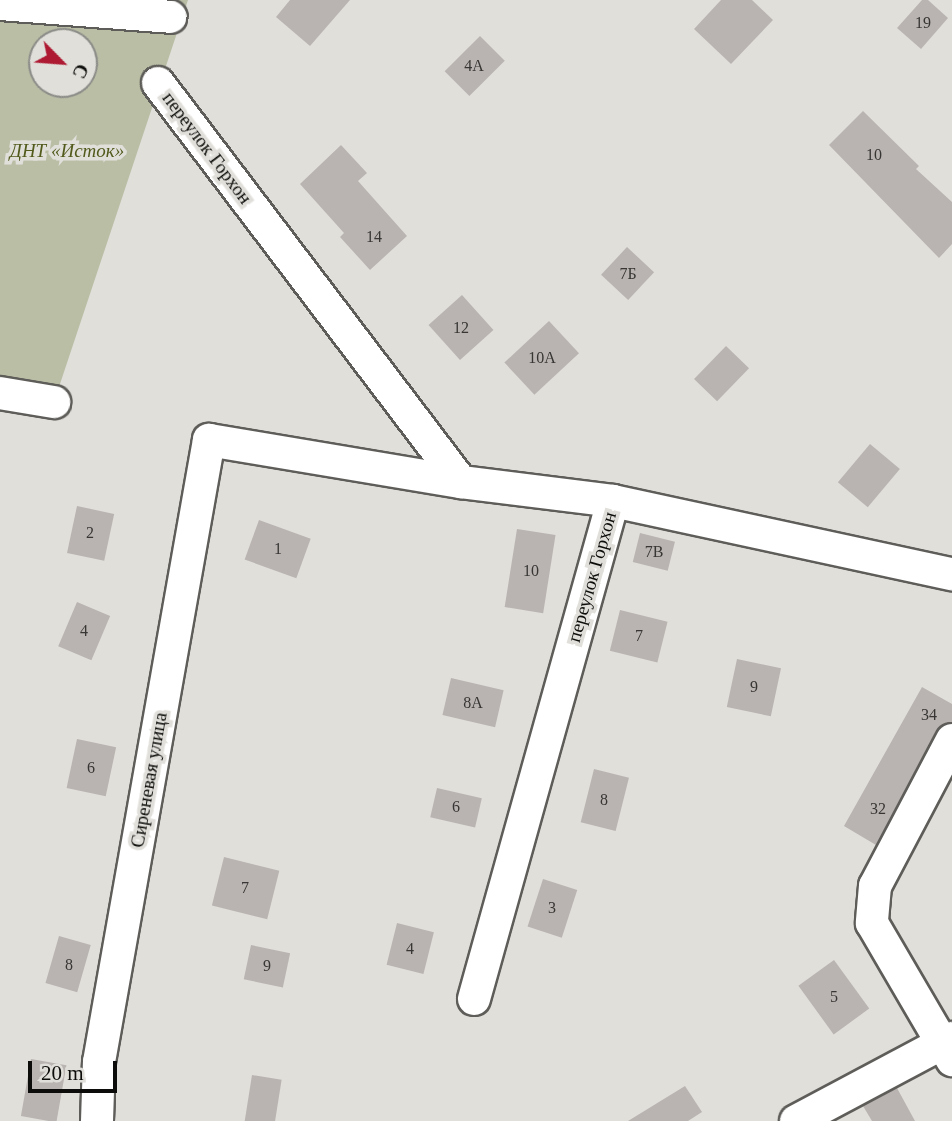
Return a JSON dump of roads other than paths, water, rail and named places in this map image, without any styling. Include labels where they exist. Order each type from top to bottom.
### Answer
[{"type":"street","points":[[0,4],[171,17]]},
{"type":"street","name":"переулок Горхон","points":[[158,83],[461,482],[613,501],[474,999]]},
{"type":"street","points":[[0,393],[54,401]]},
{"type":"street","name":"Сиреневая улица","points":[[97,1121],[99,1062],[209,440],[461,482]]},
{"type":"street","points":[[613,501],[952,573]]},
{"type":"street","points":[[796,1121],[949,1047],[872,923],[875,886],[952,740]]},
{"type":"park label","name":"ДНТ «Исток»","points":[[67,151]]}]
